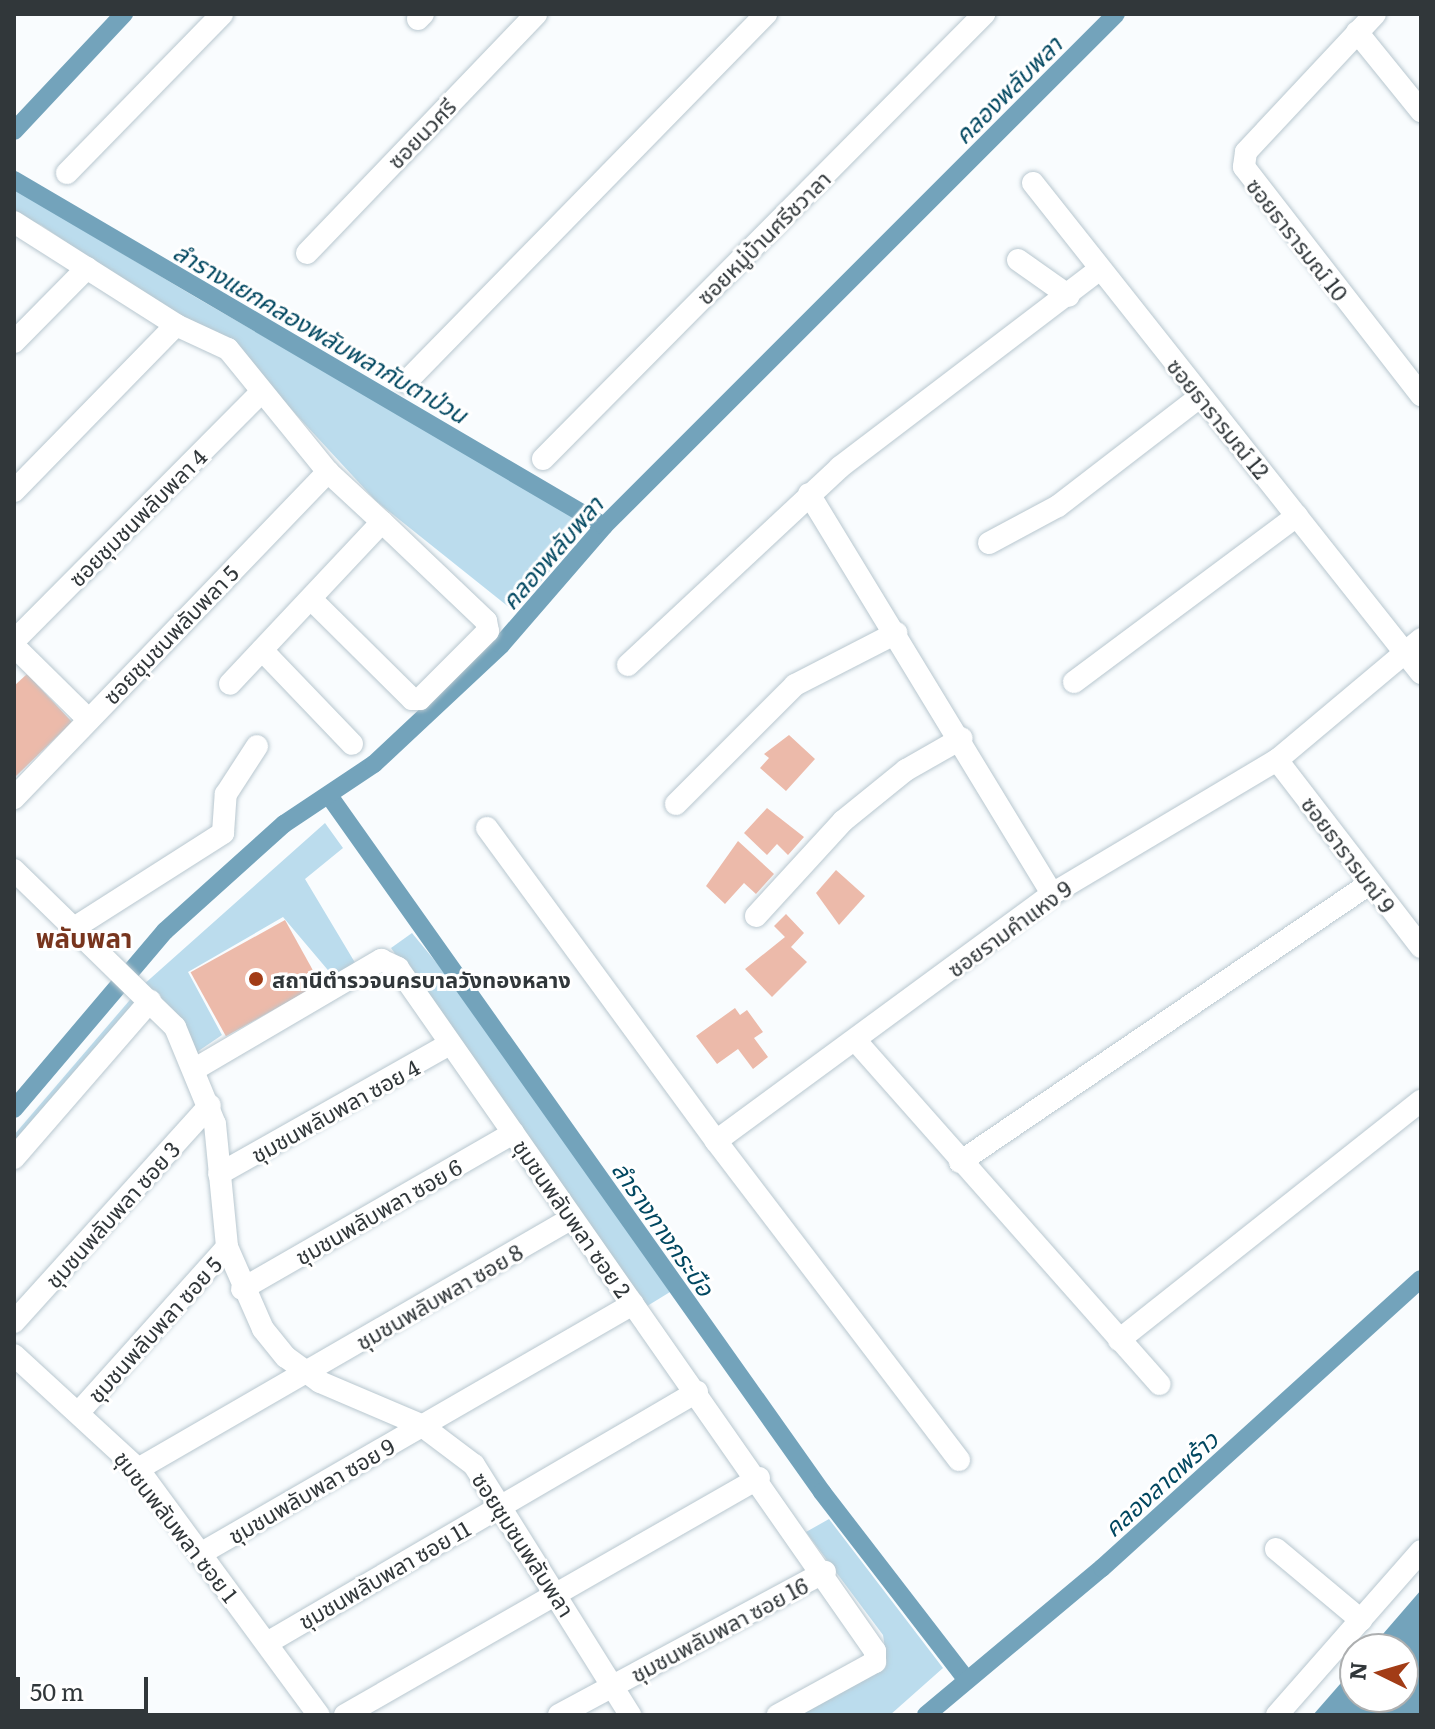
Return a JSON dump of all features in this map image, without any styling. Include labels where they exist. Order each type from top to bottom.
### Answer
[{"type":"street","points":[[67,173],[222,14]]},
{"type":"street","name":"ซอยนวศรี","points":[[307,253],[536,14]]},
{"type":"street","points":[[406,382],[766,14]]},
{"type":"street","name":"ซอยหมู่บ้านศรีชวาลา","points":[[543,459],[984,14]]},
{"type":"street","name":"ซอยธารารมณ์ 10","points":[[1375,14],[1246,152],[1244,167],[1421,395]]},
{"type":"street","points":[[1357,32],[1421,111]]},
{"type":"street","name":"ซอยธารารมณ์ 12","points":[[1033,183],[1297,516],[1413,646],[1421,673]]},
{"type":"street","points":[[14,222],[176,325],[228,349],[328,472],[486,621],[488,631],[420,699],[412,699],[311,599]]},
{"type":"street","points":[[1018,260],[1069,296]]},
{"type":"street","points":[[14,342],[87,268]]},
{"type":"street","points":[[628,665],[809,494],[1099,270]]},
{"type":"street","points":[[14,491],[176,325]]},
{"type":"street","name":"ซอยชุมชนพลับพลา 4","points":[[14,644],[261,392]]},
{"type":"street","points":[[989,543],[1058,506],[1201,396]]},
{"type":"street","name":"ซอยชุมชนพลับพลา 5","points":[[14,798],[87,718],[328,472]]},
{"type":"street","points":[[809,494],[962,738],[1052,894]]},
{"type":"street","points":[[1074,682],[1297,516]]},
{"type":"street","points":[[230,684],[382,522]]},
{"type":"street","points":[[676,804],[795,685],[896,633]]},
{"type":"street","points":[[14,644],[87,718]]},
{"type":"street","name":"ซอยรามคำแหง 9","points":[[716,1141],[1052,894],[1277,760],[1413,646]]},
{"type":"street","points":[[262,650],[352,744]]},
{"type":"street","points":[[756,916],[843,821],[906,770],[962,738]]},
{"type":"street","points":[[74,928],[223,833],[226,794],[257,746]]},
{"type":"street","name":"ซอยธารารมณ์ 9","points":[[1277,760],[1421,947]]},
{"type":"street","points":[[487,828],[716,1141],[959,1460]]},
{"type":"street","name":"ซอยชุมชนพลับพลา","points":[[14,870],[133,980],[175,1027],[210,1105],[227,1247],[242,1289],[263,1329],[304,1370],[421,1425],[474,1465],[558,1594],[630,1715]]},
{"type":"street","points":[[960,1162],[1371,883]]},
{"type":"street","name":"ชุมชนพลับพลา ซอย 2","points":[[195,1069],[381,960],[398,968],[825,1572],[875,1651],[875,1662],[778,1715]]},
{"type":"street","points":[[14,1158],[150,1001]]},
{"type":"street","points":[[856,1041],[1159,1384]]},
{"type":"street","name":"ชุมชนพลับพลา ซอย 4","points":[[219,1174],[450,1044]]},
{"type":"street","points":[[1119,1340],[1421,1101]]},
{"type":"street","name":"ชุมชนพลับพลา ซอย 3","points":[[14,1322],[210,1105]]},
{"type":"street","name":"ชุมชนพลับพลา ซอย 6","points":[[242,1289],[513,1133]]},
{"type":"street","name":"ชุมชนพลับพลา ซอย 8","points":[[138,1469],[304,1370],[572,1218]]},
{"type":"street","name":"ชุมชนพลับพลา ซอย 5","points":[[80,1411],[227,1247]]},
{"type":"street","name":"ชุมชนพลับพลา ซอย 9","points":[[200,1554],[633,1304]]},
{"type":"street","name":"ชุมชนพลับพลา ซอย 1","points":[[14,1355],[80,1411],[138,1469],[319,1715]]},
{"type":"street","name":"ชุมชนพลับพลา ซอย 11","points":[[267,1643],[697,1392]]},
{"type":"street","points":[[345,1715],[759,1478]]},
{"type":"street","points":[[1276,1549],[1361,1620]]},
{"type":"street","points":[[1277,1715],[1421,1551]]},
{"type":"street","name":"ชุมชนพลับพลา ซอย 16","points":[[559,1715],[825,1572]]},
{"type":"shaded area","points":[[14,189],[590,524],[515,612],[376,501],[255,370],[41,225],[14,214]]},
{"type":"shaded area","points":[[325,823],[343,848],[305,879],[357,966],[338,982],[283,917],[188,972],[222,1035],[197,1052],[142,986]]},
{"type":"shaded area","points":[[412,933],[491,1029],[670,1292],[644,1308],[391,948]]},
{"type":"shaded area","points":[[135,994],[145,1003],[14,1154],[14,1135]]},
{"type":"shaded area","points":[[829,1519],[943,1668],[890,1715],[795,1715],[886,1655],[883,1635],[806,1532]]},
{"type":"shaded area","points":[[1421,1590],[1421,1715],[1313,1715],[1339,1685],[1339,1713],[1419,1713],[1419,1633],[1384,1633]]},
{"type":"building","points":[[27,674],[72,722],[14,778],[14,686]]},
{"type":"building","points":[[789,735],[815,759],[786,791],[760,768],[769,758],[764,754]]},
{"type":"building","points":[[767,808],[804,837],[788,855],[777,844],[767,855],[744,833]]},
{"type":"building","points":[[738,841],[774,874],[756,894],[744,883],[725,904],[706,886]]},
{"type":"building","points":[[836,870],[865,896],[839,925],[816,893]]},
{"type":"building","points":[[786,914],[804,933],[791,947],[807,962],[772,997],[745,969],[785,937],[774,926]]},
{"type":"building","name":"สถานีตำรวจนครบาลวังทองหลาง","points":[[285,920],[320,984],[226,1036],[191,972]]},
{"type":"building","points":[[735,1008],[740,1015],[747,1010],[763,1032],[754,1038],[768,1057],[753,1069],[738,1049],[717,1064],[696,1036]]},
{"type":"waterway","points":[[14,131],[124,14]]},
{"type":"waterway","name":"คลองพลับพลา","points":[[14,1109],[165,931],[284,824],[374,764],[501,645],[604,526],[1116,14]]},
{"type":"waterway","name":"ลำรางแยกคลองพลับพลากับตาป่วน","points":[[14,180],[604,526]]},
{"type":"waterway","name":"ลำรางทางกระบือ","points":[[330,797],[822,1492],[967,1680]]},
{"type":"waterway","name":"คลองลาดพร้าว","points":[[926,1715],[1102,1568],[1421,1279]]},
{"type":"place","name":"สถานีตำรวจนครบาลวังทองหลาง","points":[[256,979]]},
{"type":"district","name":"พลับพลา","points":[[84,937]]}]
